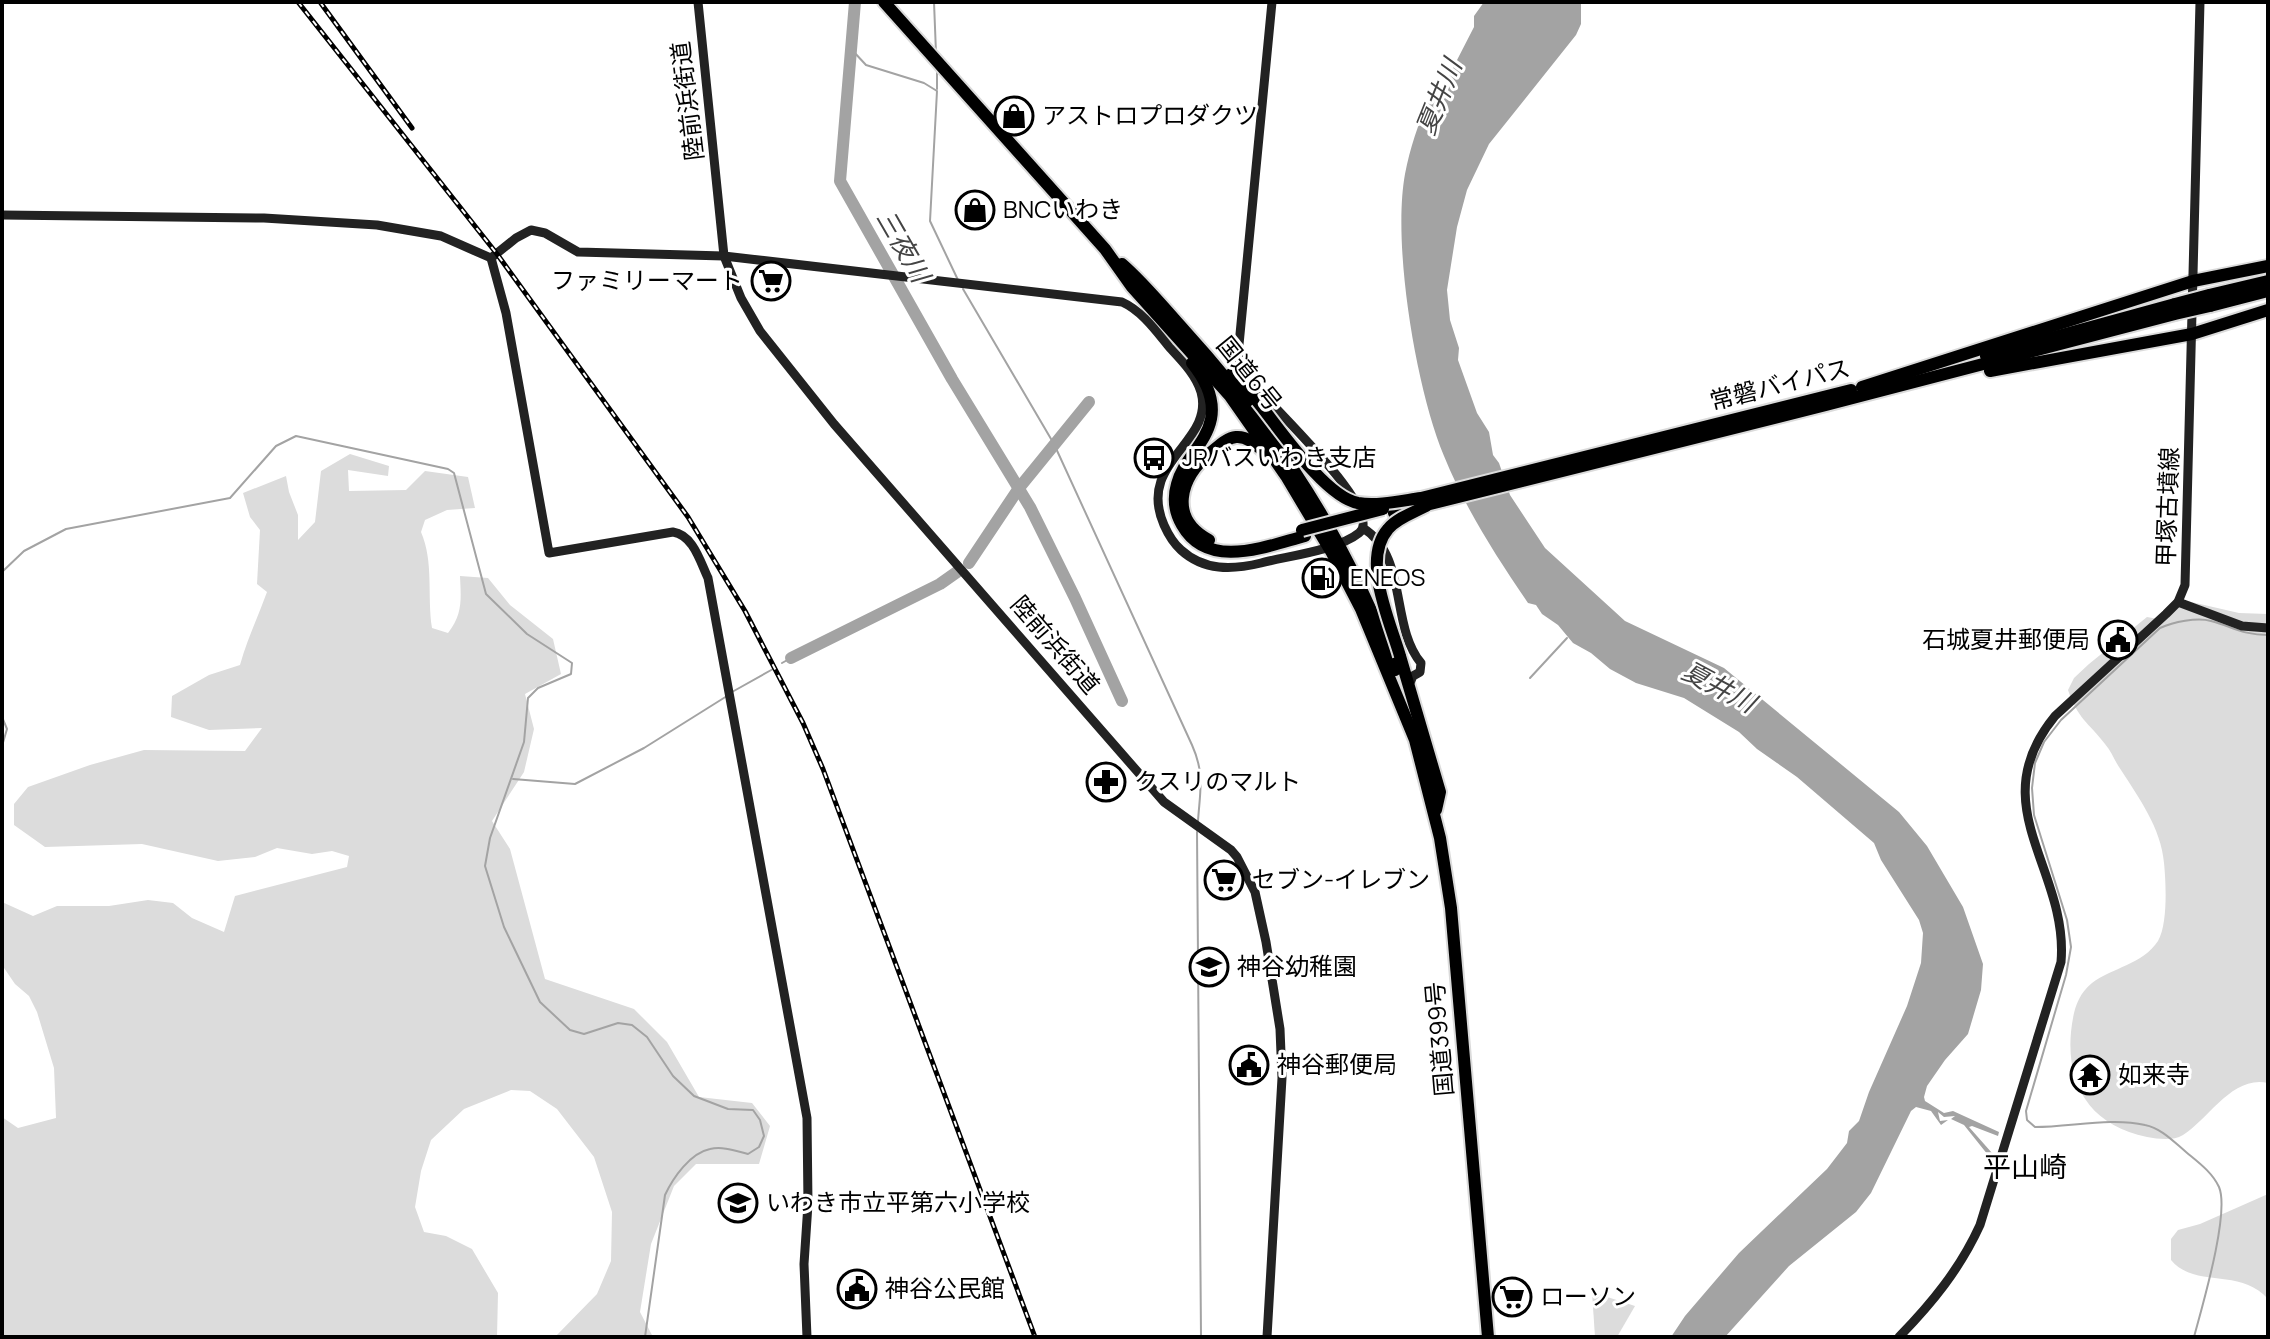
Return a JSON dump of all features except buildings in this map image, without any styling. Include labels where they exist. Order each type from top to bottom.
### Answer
[{"type":"highway","name":"国道6号","points":[[884,2],[1105,249],[1135,276],[1216,365],[1272,437],[1334,544]]},
{"type":"highway","name":"国道6号","points":[[1105,249],[1132,287],[1230,396],[1313,520],[1334,544]]},
{"type":"highway","points":[[1105,249],[1127,286],[1196,368],[1210,394],[1210,424],[1176,487],[1176,507],[1184,528],[1202,545],[1229,552],[1244,551],[1304,533]]},
{"type":"highway","points":[[1862,387],[2193,281],[2268,266]]},
{"type":"highway","name":"常磐バイパス","points":[[1709,429],[1812,409],[2268,281]]},
{"type":"highway","name":"常磐バイパス","points":[[2209,300],[2268,291]]},
{"type":"highway","points":[[1161,304],[1201,341],[1257,401],[1317,476],[1342,497],[1372,504],[1423,502]]},
{"type":"highway","name":"常磐バイパス","points":[[1304,533],[1862,387],[2175,309]]},
{"type":"highway","points":[[1812,409],[1836,407],[2030,363],[2192,334],[2268,310]]},
{"type":"highway","points":[[1304,533],[1244,544],[1212,541],[1188,522],[1183,503],[1185,482],[1198,463],[1223,442],[1235,437],[1244,438],[1261,448],[1313,520]]},
{"type":"highway","points":[[1423,502],[1389,528],[1377,550],[1376,571],[1440,792],[1435,815]]},
{"type":"highway","name":"国道399号","points":[[1334,544],[1415,740],[1435,815],[1451,913],[1488,1337]]},
{"type":"street","name":"陸前浜街道","points":[[698,2],[724,256],[741,298],[760,331],[834,424],[1164,802],[1231,850],[1255,892],[1266,942],[1281,1055],[1280,1131],[1267,1337]]},
{"type":"street","points":[[1272,2],[1238,355],[1256,387],[1352,494],[1364,516],[1363,528]]},
{"type":"street","name":"甲塚古墳線","points":[[1899,1337],[1945,1286],[1964,1258],[1980,1225],[2061,962],[2058,919],[2025,809],[2029,760],[2041,733],[2055,716],[2178,602],[2185,585],[2200,2]]},
{"type":"street","points":[[2,215],[264,218],[377,225],[441,236],[491,258]]},
{"type":"street","points":[[491,258],[531,230],[545,233],[578,252],[724,256],[1122,302],[1133,307],[1178,357],[1194,377],[1201,393],[1202,416],[1165,468],[1159,488],[1160,516],[1172,540],[1189,557],[1213,567],[1235,568],[1334,544],[1363,528]]},
{"type":"street","points":[[491,258],[506,313],[549,553],[659,532],[682,533],[690,542],[708,578],[807,1118],[804,1264],[807,1337]]},
{"type":"street","points":[[1363,528],[1374,535],[1389,564],[1409,646],[1421,663],[1420,672],[1409,678]]},
{"type":"street","points":[[2178,602],[2242,626],[2268,628]]},
{"type":"shaded area","points":[[350,454],[389,466],[388,476],[348,470],[349,491],[406,490],[425,471],[468,477],[475,508],[447,510],[425,520],[421,532],[429,567],[432,628],[448,633],[453,626],[460,606],[460,576],[488,578],[510,605],[553,639],[561,674],[525,694],[534,729],[524,772],[492,821],[510,849],[545,979],[634,1009],[667,1042],[699,1097],[752,1103],[770,1126],[759,1164],[696,1164],[674,1186],[651,1244],[640,1312],[653,1337],[555,1337],[597,1294],[611,1261],[612,1212],[594,1157],[557,1109],[530,1091],[511,1090],[464,1109],[431,1140],[421,1171],[415,1207],[424,1232],[446,1236],[472,1249],[498,1293],[497,1337],[2,1337],[2,1117],[18,1128],[56,1118],[54,1068],[37,1012],[29,996],[15,984],[2,965],[2,902],[33,916],[57,906],[109,906],[148,900],[173,903],[192,918],[224,932],[235,896],[347,867],[349,856],[332,851],[312,854],[277,848],[255,857],[218,861],[142,844],[45,847],[14,825],[14,804],[28,787],[144,750],[245,751],[262,728],[209,730],[171,717],[172,696],[209,675],[240,665],[267,592],[257,584],[260,530],[250,517],[243,493],[286,476],[298,515],[298,540],[315,522],[321,471]]},
{"type":"shaded area","points":[[2187,601],[2239,613],[2268,614],[2268,1083],[2255,1082],[2243,1086],[2222,1100],[2183,1135],[2161,1139],[2128,1132],[2111,1124],[2086,1101],[2073,1070],[2071,1032],[2079,999],[2092,983],[2152,949],[2161,934],[2166,892],[2162,850],[2154,826],[2110,750],[2080,714],[2068,690],[2074,678],[2089,664],[2147,617],[2158,619]]},
{"type":"shaded area","points":[[2268,1194],[2268,1299],[2244,1283],[2192,1274],[2171,1260],[2171,1239],[2178,1230],[2200,1224]]},
{"type":"shaded area","points":[[1592,1292],[1635,1306],[1617,1337],[1595,1337]]},
{"type":"water","name":"夏井川","points":[[1484,2],[1581,2],[1581,24],[1576,35],[1489,144],[1467,190],[1457,227],[1447,290],[1450,320],[1459,348],[1458,360],[1477,413],[1489,432],[1493,455],[1510,495],[1545,548],[1625,621],[1724,668],[1899,812],[1927,846],[1963,907],[1983,964],[1981,990],[1968,1034],[1945,1060],[1927,1086],[1924,1097],[1925,1101],[1944,1113],[1953,1111],[1999,1132],[1998,1136],[1969,1127],[1992,1153],[1988,1155],[1964,1125],[1951,1119],[1955,1116],[1944,1117],[1938,1112],[1940,1121],[1948,1120],[1941,1125],[1931,1111],[1916,1107],[1911,1111],[1871,1193],[1856,1212],[1789,1266],[1725,1337],[1671,1337],[1739,1253],[1827,1169],[1847,1143],[1849,1131],[1859,1121],[1907,1006],[1921,963],[1923,933],[1919,920],[1881,860],[1874,843],[1797,777],[1739,732],[1684,698],[1636,683],[1610,669],[1573,643],[1536,605],[1528,603],[1482,531],[1452,475],[1434,428],[1416,356],[1404,277],[1402,204],[1407,164],[1421,118],[1429,100],[1438,97],[1474,27],[1474,16]]},
{"type":"waterway","name":"三夜川","points":[[855,2],[840,181],[952,379],[1030,507],[1122,701]]},
{"type":"waterway","points":[[934,2],[936,53]]},
{"type":"waterway","points":[[853,51],[866,65],[924,83],[937,91],[930,221],[958,280]]},
{"type":"waterway","points":[[937,71],[937,89]]},
{"type":"waterway","points":[[963,289],[1054,444],[1192,745],[1200,774],[1198,821]]},
{"type":"waterway","name":"三夜川","points":[[969,563],[1019,488],[1089,402]]},
{"type":"waterway","points":[[2,572],[24,551],[66,529],[230,498],[276,446],[296,436],[448,469],[454,473],[486,594],[527,634],[572,663],[571,674],[538,688],[528,698],[524,742],[490,838],[485,866],[504,927],[540,1002],[570,1030],[584,1034],[618,1023],[632,1025],[647,1037],[673,1076],[694,1096],[728,1109],[753,1110],[760,1120],[764,1136],[759,1147],[748,1154],[720,1148],[703,1151],[689,1161],[673,1181],[665,1195],[645,1337]]},
{"type":"waterway","name":"三夜川","points":[[791,658],[940,584],[957,572]]},
{"type":"waterway","points":[[2194,1337],[2214,1260],[2221,1217],[2219,1187],[2213,1177],[2172,1140],[2151,1127],[2119,1122],[2035,1127],[2027,1120],[2026,1111],[2066,975],[2071,947],[2067,920],[2034,815],[2032,788],[2035,763],[2044,742],[2061,720],[2160,628],[2185,621],[2205,620],[2245,632],[2268,635]]},
{"type":"waterway","points":[[1530,678],[1567,638]]},
{"type":"waterway","points":[[782,663],[791,658]]},
{"type":"waterway","points":[[732,692],[773,669]]},
{"type":"waterway","points":[[513,779],[575,784],[644,748],[727,696]]},
{"type":"waterway","points":[[2,717],[7,729],[2,746]]},
{"type":"waterway","points":[[1197,832],[1201,1337]]},
{"type":"railway","points":[[298,2],[497,254],[688,517],[745,611],[803,723],[823,769],[1035,1337]]},
{"type":"railway","points":[[320,2],[412,128]]},
{"type":"place","name":"アストロプロダクツ","points":[[1014,116]]},
{"type":"place","name":"BNCいわき","points":[[975,210]]},
{"type":"place","name":"ファミリーマート","points":[[771,281]]},
{"type":"place","name":"JRバスいわき支店","points":[[1154,458]]},
{"type":"place","name":"ENEOS","points":[[1322,578]]},
{"type":"place","name":"石城夏井郵便局","points":[[2118,640]]},
{"type":"place","name":"クスリのマルト","points":[[1106,782]]},
{"type":"place","name":"セブン-イレブン","points":[[1224,880]]},
{"type":"place","name":"神谷幼稚園","points":[[1209,967]]},
{"type":"place","name":"神谷郵便局","points":[[1249,1065]]},
{"type":"place","name":"如来寺","points":[[2090,1075]]},
{"type":"place","name":"いわき市立平第六小学校","points":[[738,1203]]},
{"type":"place","name":"神谷公民館","points":[[857,1289]]},
{"type":"place","name":"ローソン","points":[[1512,1297]]},
{"type":"district","name":"平山崎","points":[[2025,1167]]}]
